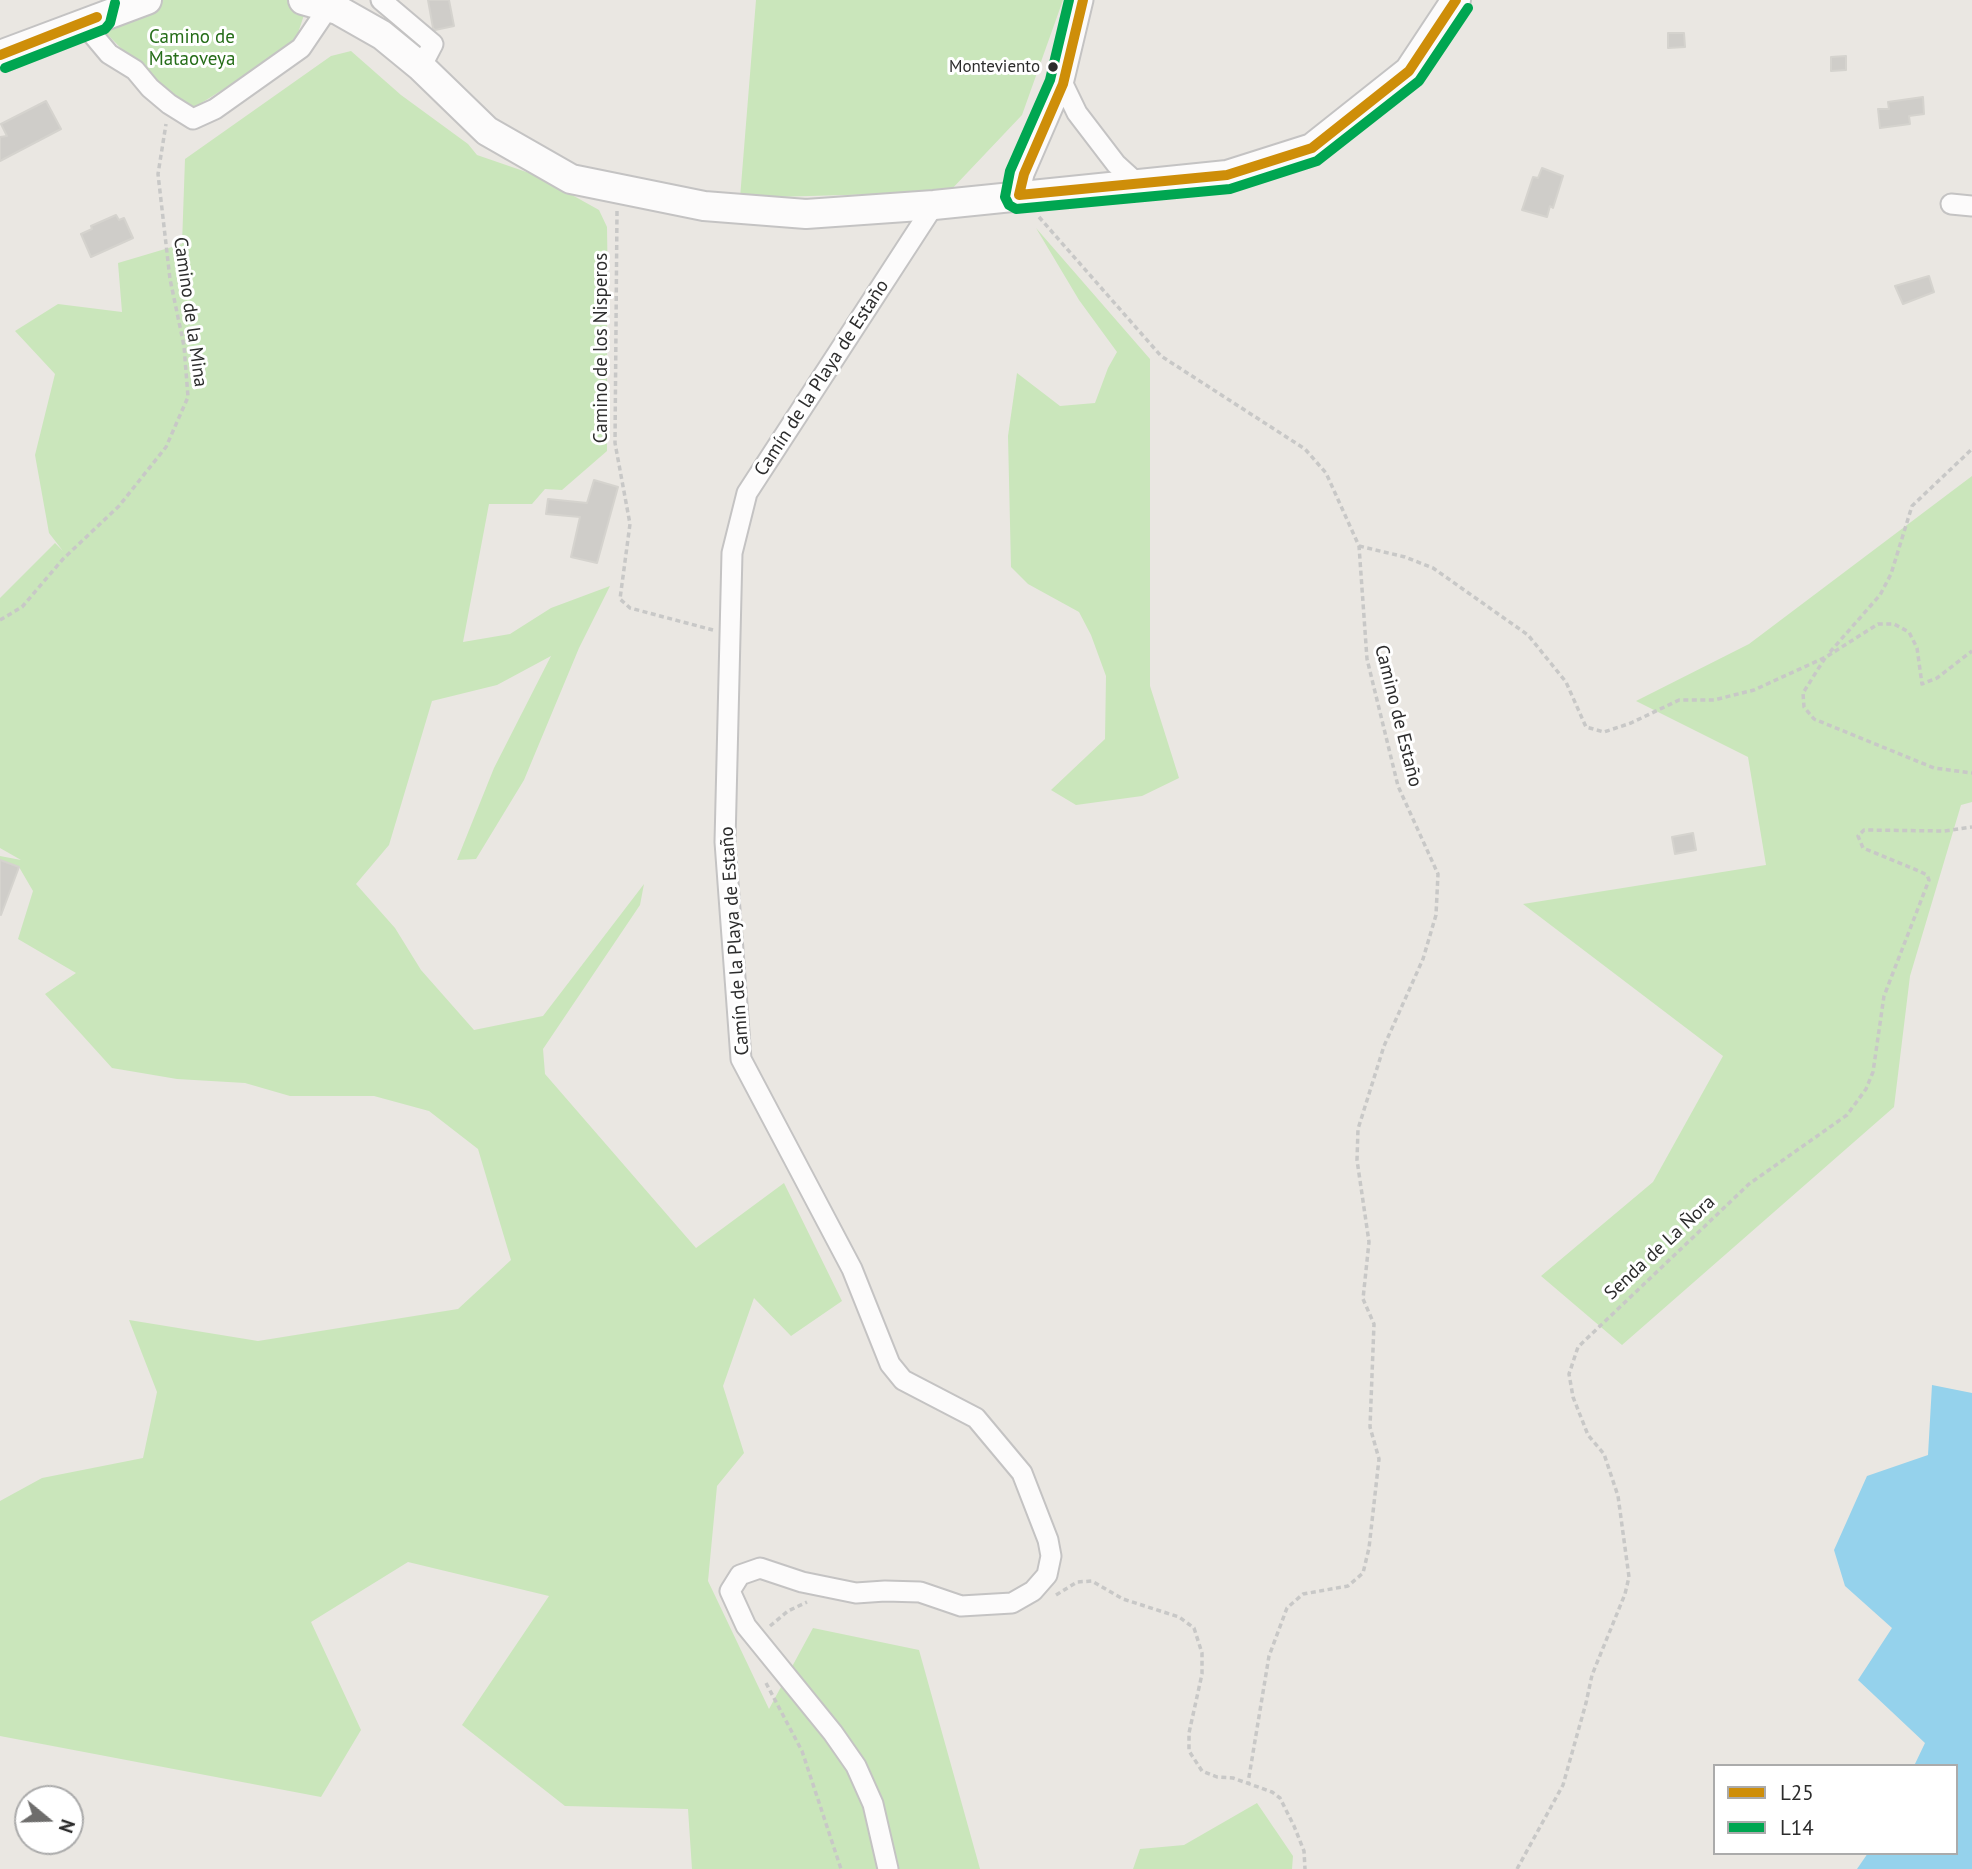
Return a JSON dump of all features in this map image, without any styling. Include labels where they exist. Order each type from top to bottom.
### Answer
[{"type":"street","points":[[0,55],[94,13],[147,0]]},
{"type":"street","points":[[381,0],[433,44],[421,66]]},
{"type":"street","points":[[1019,195],[1024,174],[1063,84],[1083,0]]},
{"type":"street","points":[[94,13],[109,54],[135,70],[150,88],[193,119],[215,108],[301,48],[315,4],[338,10],[382,35],[421,66],[486,131],[571,179],[704,206],[806,214],[934,205],[1227,175],[1312,148],[1409,71],[1456,0]]},
{"type":"street","points":[[1063,84],[1077,113],[1116,164],[1138,184]]},
{"type":"street","points":[[1951,204],[1972,206]]},
{"type":"street","name":"Camín de la Playa de Estaño","points":[[757,1640],[746,1626],[730,1591],[740,1575],[760,1568],[802,1582],[856,1593],[920,1592],[961,1606],[1012,1603],[1033,1591],[1047,1575],[1051,1556],[1048,1540],[1022,1473],[976,1418],[904,1380],[890,1364],[852,1269],[741,1059],[725,842],[732,553],[747,493],[934,205]]},
{"type":"street","points":[[757,1640],[833,1733],[856,1766],[873,1804],[888,1869]]},
{"type":"path","name":"Camino de la Mina","points":[[0,620],[22,607],[63,559],[119,506],[166,447],[188,397],[184,346],[170,279],[158,174],[169,104]]},
{"type":"path","name":"Camino de los Nisperos","points":[[617,188],[615,443],[629,524],[620,599],[630,608],[730,634]]},
{"type":"path","name":"Camino de Estaño","points":[[1019,195],[1161,356],[1305,449],[1326,473],[1359,547],[1367,659],[1398,786],[1438,874],[1436,915],[1423,959],[1384,1046],[1358,1129],[1357,1160],[1369,1242],[1363,1299],[1374,1324],[1370,1427],[1380,1459],[1369,1548],[1363,1573],[1348,1586],[1303,1594],[1287,1608],[1269,1656],[1248,1783]]},
{"type":"path","points":[[1972,450],[1912,506],[1891,574],[1880,595],[1826,657],[1803,693],[1804,708],[1814,719],[1934,768],[1972,773]]},
{"type":"path","points":[[1359,547],[1405,557],[1433,568],[1528,635],[1566,682],[1586,727],[1604,732],[1632,723],[1679,700],[1714,700],[1754,690],[1826,657],[1878,624],[1894,624],[1909,632],[1917,648],[1922,684],[1937,678],[1972,651]]},
{"type":"path","name":"Senda de La Ñora","points":[[1517,1869],[1563,1785],[1591,1675],[1625,1594],[1629,1577],[1618,1496],[1604,1454],[1588,1435],[1573,1397],[1569,1374],[1578,1347],[1749,1184],[1847,1115],[1866,1088],[1873,1072],[1884,996],[1929,880],[1927,875],[1919,871],[1863,848],[1858,836],[1864,830],[1944,831],[1972,827]]},
{"type":"path","points":[[1053,1597],[1077,1582],[1092,1581],[1123,1599],[1179,1617],[1194,1628],[1202,1653],[1202,1674],[1189,1733],[1189,1751],[1202,1771],[1248,1783],[1280,1798],[1304,1851],[1305,1869]]},
{"type":"path","points":[[757,1640],[788,1611],[804,1602]]},
{"type":"path","points":[[762,1674],[802,1751],[841,1869]]},
{"type":"green space","name":"Camino de Mataoveya","points":[[112,0],[309,0],[294,45],[195,107],[163,91],[105,32]]},
{"type":"green space","points":[[756,0],[1063,0],[1022,115],[949,192],[740,198]]},
{"type":"green space","points":[[351,51],[401,95],[468,144],[477,155],[538,176],[599,210],[607,227],[608,296],[604,303],[607,318],[607,451],[562,490],[545,489],[532,504],[489,504],[463,642],[510,634],[551,608],[610,586],[579,648],[524,780],[476,859],[457,860],[494,768],[551,656],[497,685],[432,701],[389,845],[356,884],[395,928],[421,970],[474,1030],[543,1016],[644,884],[640,905],[543,1049],[545,1074],[696,1248],[784,1183],[842,1301],[791,1336],[754,1298],[723,1386],[744,1453],[717,1486],[708,1581],[769,1709],[813,1628],[919,1650],[980,1869],[692,1869],[688,1809],[565,1806],[462,1725],[549,1596],[408,1562],[311,1622],[361,1730],[321,1797],[0,1736],[0,1501],[42,1478],[143,1458],[157,1392],[129,1320],[258,1341],[458,1309],[511,1260],[478,1149],[429,1111],[374,1096],[290,1096],[245,1083],[177,1079],[112,1068],[45,994],[76,973],[18,939],[33,891],[19,867],[0,860],[0,856],[21,860],[0,848],[0,598],[55,543],[63,551],[49,533],[35,455],[55,374],[15,331],[58,304],[122,312],[118,263],[182,244],[185,159],[331,56]]},
{"type":"green space","points":[[1036,228],[1150,359],[1150,686],[1179,778],[1142,796],[1076,805],[1051,790],[1105,739],[1106,676],[1091,635],[1079,612],[1028,584],[1011,567],[1008,436],[1017,373],[1060,406],[1095,403],[1117,352],[1079,300]]},
{"type":"green space","points":[[1972,476],[1972,802],[1961,805],[1910,976],[1894,1107],[1622,1345],[1541,1276],[1653,1182],[1723,1056],[1523,904],[1766,865],[1748,757],[1636,701],[1749,644]]},
{"type":"green space","points":[[1257,1803],[1293,1856],[1292,1869],[1133,1869],[1140,1849],[1184,1845]]},
{"type":"water","points":[[1932,1385],[1972,1393],[1972,1869],[1857,1869],[1867,1855],[1958,1855],[1958,1764],[1915,1764],[1925,1743],[1858,1680],[1892,1628],[1845,1586],[1834,1550],[1867,1476],[1928,1455]]},
{"type":"building","points":[[428,0],[449,0],[454,26],[435,30],[433,28]]},
{"type":"building","points":[[1668,33],[1684,33],[1685,47],[1668,48]]},
{"type":"building","points":[[1846,56],[1846,70],[1831,71],[1831,57]]},
{"type":"building","points":[[1923,97],[1924,114],[1909,116],[1910,124],[1880,128],[1878,109],[1889,109],[1888,102]]},
{"type":"building","points":[[46,101],[61,129],[0,161],[0,137],[7,136],[1,124]]},
{"type":"building","points":[[1542,168],[1563,176],[1553,208],[1550,206],[1547,217],[1522,210],[1533,177],[1538,178]]},
{"type":"building","points":[[116,215],[119,220],[124,218],[133,238],[91,257],[81,234],[92,229],[91,226]]},
{"type":"building","points":[[1929,276],[1934,292],[1903,304],[1895,286]]},
{"type":"building","points":[[594,480],[618,487],[597,563],[571,557],[580,517],[546,514],[548,499],[587,503]]},
{"type":"building","points":[[1693,833],[1696,850],[1675,854],[1672,837]]},
{"type":"building","points":[[0,860],[19,867],[1,915],[0,914]]},
{"type":"transit line","name":"L14","points":[[1069,0],[1050,80],[1010,171],[1005,197],[1009,205],[1016,209],[1230,189],[1317,161],[1419,81],[1468,8]]},
{"type":"transit line","name":"L25","points":[[1019,195],[1024,174],[1063,84],[1083,0]]},
{"type":"transit line","name":"L25","points":[[1019,195],[1227,175],[1312,148],[1409,71],[1456,0]]},
{"type":"transit line","name":"L14","points":[[5,68],[105,29],[110,23],[115,3]]},
{"type":"transit line","name":"L25","points":[[0,55],[97,17]]},
{"type":"place","name":"Monteviento","points":[[1053,67]]}]
